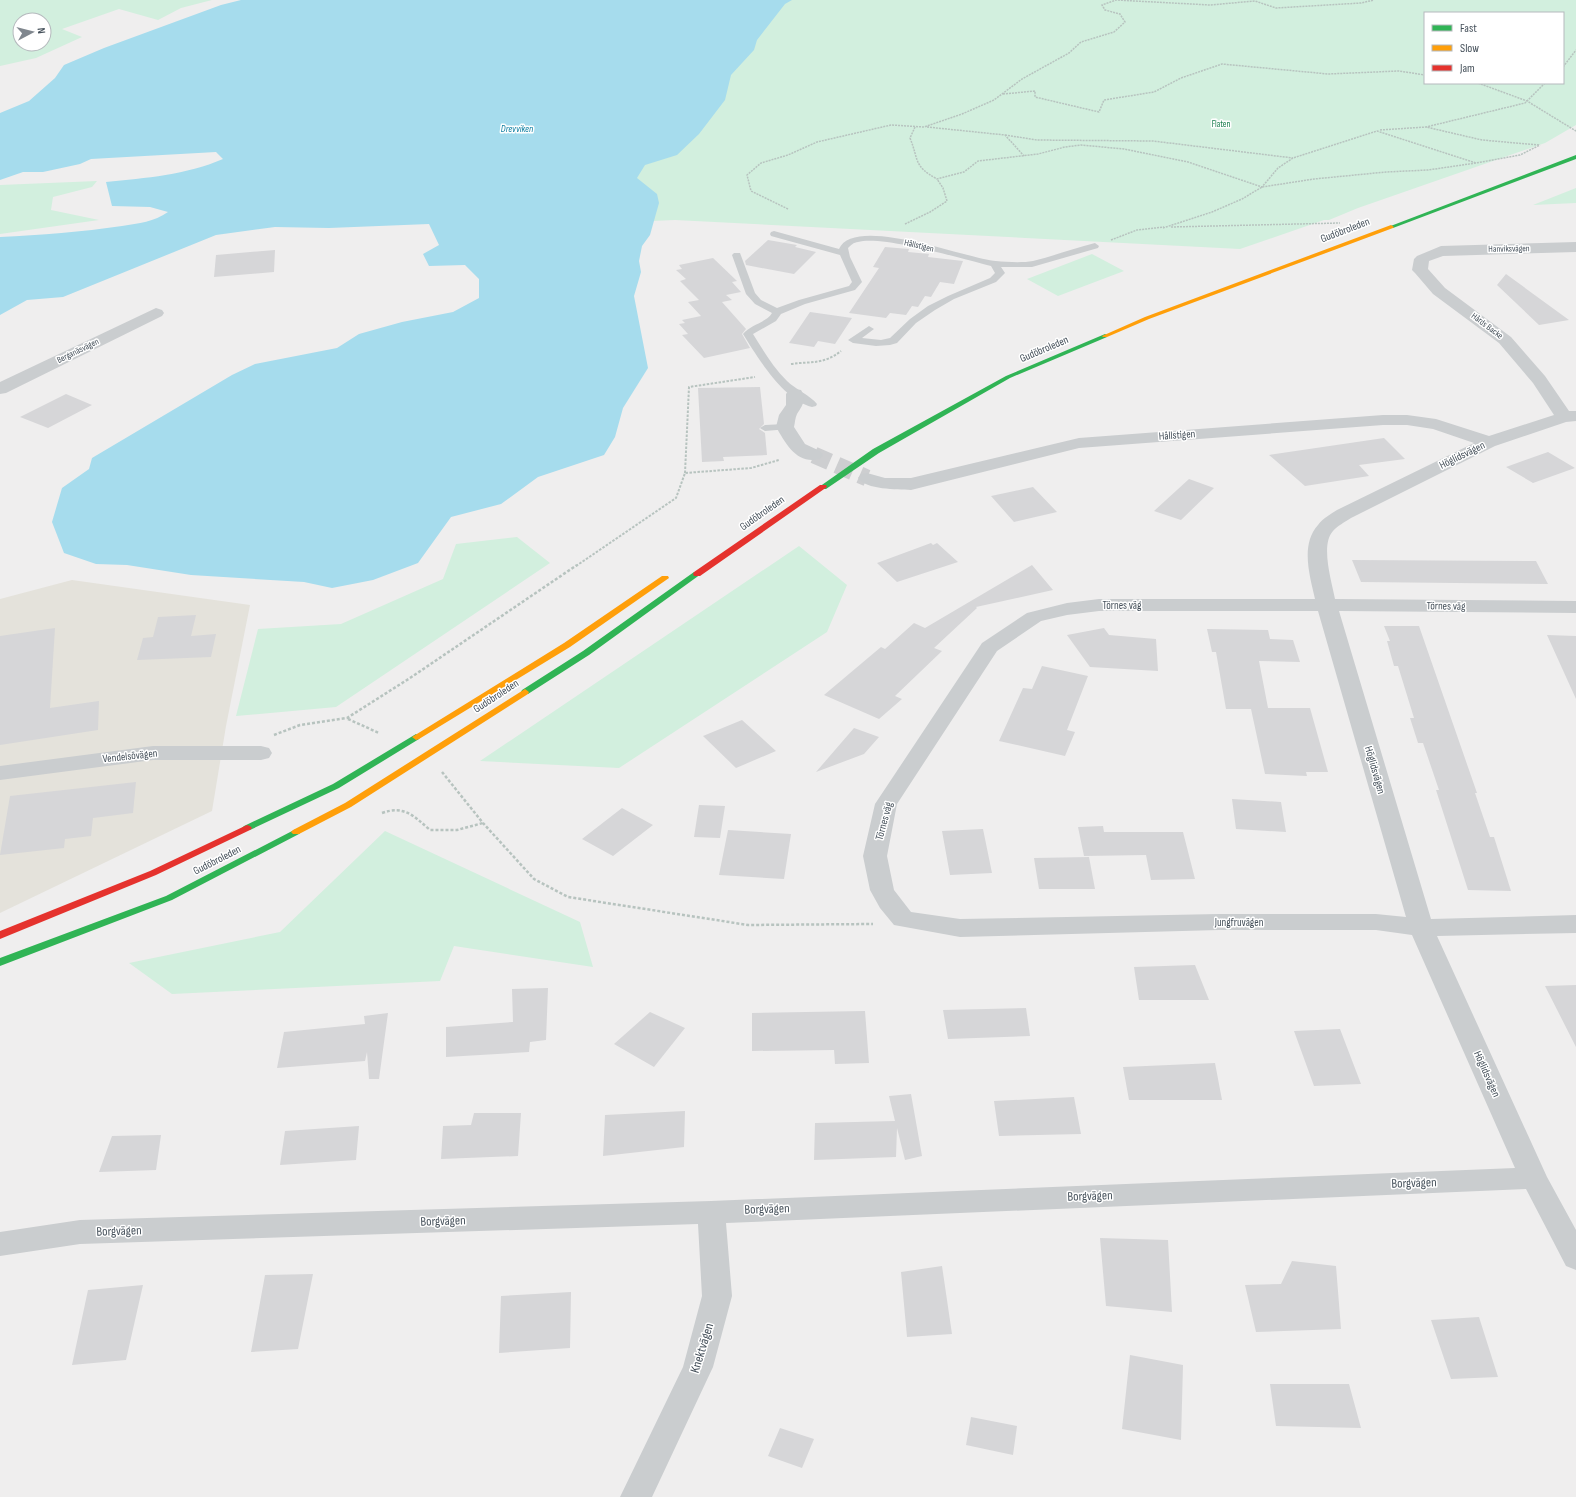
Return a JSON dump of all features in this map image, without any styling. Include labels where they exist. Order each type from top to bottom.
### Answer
[{"type":"main road","name":"Gudöbroleden","points":[[0,962],[169,898],[348,805],[586,653],[758,531],[876,451],[1008,377],[1147,318],[1576,157]]},
{"type":"main road","name":"Gudöbroleden","points":[[0,935],[153,874],[336,786],[567,645],[672,574]]},
{"type":"street","name":"Hanviksvägen","points":[[1441,251],[1576,248]]},
{"type":"street","name":"Hårds Backe","points":[[1441,251],[1422,259],[1420,270],[1439,291],[1505,340],[1570,416]]},
{"type":"street","name":"Berganäsvägen","points":[[0,389],[156,313]]},
{"type":"street","points":[[795,394],[795,405],[788,415],[785,427],[798,448],[814,455]]},
{"type":"street","name":"Höglidsvägen","points":[[1570,416],[1489,442],[1344,514],[1323,529],[1318,543],[1317,559],[1326,606],[1421,928],[1534,1178],[1576,1258]]},
{"type":"street","name":"Hållstigen","points":[[867,478],[884,483],[911,484],[1079,443],[1383,420],[1407,420],[1436,424],[1489,442]]},
{"type":"street","name":"Törnes väg","points":[[903,919],[889,902],[882,890],[875,856],[886,804],[989,647],[1034,617],[1066,609],[1099,605],[1576,607]]},
{"type":"street","name":"Vendelsövägen","points":[[0,773],[153,753],[266,745]]},
{"type":"street","name":"Jungfruvägen","points":[[903,919],[960,928],[1235,922],[1376,922],[1421,928],[1576,924]]},
{"type":"street","name":"Borgvägen","points":[[0,1244],[80,1232],[711,1212],[1534,1178]]},
{"type":"street","name":"Knektvägen","points":[[636,1497],[698,1367],[706,1339],[717,1296],[711,1212]]},
{"type":"lane","points":[[774,234],[844,254],[856,275],[857,282],[852,288],[802,302],[777,312],[773,319],[752,330],[748,334],[772,371],[795,394],[812,404]]},
{"type":"lane","name":"Hållstigen","points":[[844,254],[843,248],[847,244],[855,240],[871,238],[891,240],[996,264],[1032,264],[1095,246]]},
{"type":"lane","points":[[737,255],[750,294],[758,302],[777,312]]},
{"type":"lane","points":[[869,329],[853,340],[876,343],[890,342],[898,338],[913,322],[930,308],[993,280],[1000,273],[996,264]]},
{"type":"lane","points":[[765,428],[785,427]]},
{"type":"path","points":[[924,127],[962,114],[994,100],[1022,79],[1069,53],[1081,42],[1114,32],[1125,22],[1120,14],[1105,10],[1102,5],[1116,0],[1210,5],[1255,1],[1276,8],[1374,0]]},
{"type":"path","points":[[1564,65],[1571,54],[1576,50]]},
{"type":"path","points":[[1002,94],[1035,91],[1035,97],[1099,112],[1104,100],[1154,92],[1181,78],[1222,64],[1328,74],[1399,71],[1424,75]]},
{"type":"path","points":[[1481,84],[1527,101],[1576,131]]},
{"type":"path","points":[[1163,228],[1212,212],[1242,199],[1262,187],[1278,168],[1293,158],[1378,130],[1426,127],[1525,103],[1545,84]]},
{"type":"path","points":[[788,209],[751,191],[746,175],[761,163],[788,155],[818,142],[891,125],[1005,135],[1038,140],[1153,141],[1293,158]]},
{"type":"path","points":[[891,240],[901,226],[930,212],[947,201],[943,188],[937,179],[922,169],[916,159],[915,148],[910,138],[915,126]]},
{"type":"path","points":[[937,179],[964,172],[978,161],[1038,154],[1065,146],[1081,145],[1124,149],[1188,162],[1262,187],[1314,179],[1386,172],[1428,170],[1476,164],[1520,155],[1540,145],[1504,144],[1458,136],[1426,127]]},
{"type":"path","points":[[1378,130],[1476,164]]},
{"type":"path","points":[[1005,135],[1024,156]]},
{"type":"path","points":[[1095,246],[1137,230],[1179,226],[1340,223]]},
{"type":"path","points":[[266,745],[300,725],[347,718],[410,678],[676,498],[685,473],[689,387],[772,371],[795,363],[813,363],[831,360]]},
{"type":"path","points":[[685,473],[751,468],[780,460],[798,448]]},
{"type":"path","points":[[347,718],[382,734]]},
{"type":"path","points":[[440,770],[483,823],[534,879],[568,897],[748,926],[889,924],[903,919]]},
{"type":"path","points":[[375,817],[389,810],[408,811],[430,830],[457,830],[483,823]]},
{"type":"shaded area","points":[[72,580],[250,605],[226,726],[212,811],[0,913],[0,599]]},
{"type":"green space","points":[[0,0],[212,0],[181,8],[158,20],[119,9],[62,29],[82,37],[52,51],[52,12],[12,12],[12,52],[49,52],[36,58],[0,66]]},
{"type":"green space","name":"Flaten","points":[[549,0],[1576,0],[1576,125],[1545,143],[1358,208],[1329,220],[1324,220],[1240,249],[675,220],[533,226]]},
{"type":"green space","points":[[97,181],[92,187],[53,197],[51,210],[99,220],[0,234],[0,185]]},
{"type":"green space","points":[[1576,188],[1576,203],[1533,205]]},
{"type":"green space","points":[[1092,254],[1124,271],[1058,296],[1027,279]]},
{"type":"green space","points":[[517,537],[550,563],[336,707],[236,716],[258,629],[341,624],[443,579],[456,544]]},
{"type":"green space","points":[[799,546],[847,585],[827,632],[619,768],[480,761]]},
{"type":"green space","points":[[385,831],[580,922],[593,967],[454,946],[440,981],[172,994],[129,963],[280,932]]},
{"type":"water","name":"Drevviken","points":[[241,0],[792,0],[785,4],[757,40],[754,50],[731,75],[725,100],[699,134],[677,155],[645,165],[637,178],[657,194],[659,203],[650,235],[642,246],[639,261],[641,272],[634,296],[648,368],[623,408],[615,437],[604,455],[538,477],[501,504],[451,517],[418,563],[373,580],[332,588],[304,582],[191,575],[127,565],[96,564],[64,553],[52,522],[62,488],[89,469],[92,458],[232,375],[255,364],[337,348],[359,334],[402,322],[453,312],[479,298],[479,279],[465,265],[429,266],[423,254],[439,245],[429,224],[329,228],[275,227],[216,235],[63,297],[27,300],[0,315],[0,237],[92,230],[152,220],[168,212],[150,207],[112,206],[106,182],[180,172],[195,169],[223,159],[216,152],[91,159],[80,164],[43,172],[23,172],[0,180],[0,113],[29,101],[55,78],[64,65],[104,48],[221,5]]},
{"type":"building","points":[[768,240],[797,245],[795,247],[816,252],[794,274],[746,265],[745,261]]},
{"type":"building","points":[[885,247],[909,249],[908,252],[929,254],[928,257],[963,261],[954,284],[940,282],[931,297],[925,296],[918,307],[912,306],[906,315],[890,313],[886,318],[849,313],[879,268],[873,267]]},
{"type":"building","points":[[275,250],[274,272],[214,277],[216,255]]},
{"type":"building","points":[[713,258],[737,281],[732,282],[741,292],[726,295],[732,300],[722,302],[746,329],[742,334],[750,348],[704,358],[682,335],[688,334],[679,324],[685,323],[682,320],[701,316],[688,302],[699,300],[680,281],[686,279],[676,270],[682,269],[679,265]]},
{"type":"building","points":[[1506,274],[1569,320],[1539,325],[1497,285]]},
{"type":"building","points":[[810,312],[852,318],[835,344],[818,341],[814,347],[789,343]]},
{"type":"building","points":[[760,387],[764,424],[759,429],[765,433],[767,455],[723,457],[724,461],[702,462],[698,388]]},
{"type":"building","points":[[66,394],[92,405],[48,428],[20,417]]},
{"type":"building","points":[[1384,438],[1405,459],[1359,465],[1369,476],[1305,486],[1269,455]]},
{"type":"building","points":[[1548,452],[1575,468],[1533,483],[1506,467]]},
{"type":"building","points":[[1189,479],[1214,488],[1181,520],[1154,511]]},
{"type":"building","points":[[1033,487],[1057,512],[1014,522],[991,496]]},
{"type":"building","points":[[931,543],[933,545],[937,543],[958,562],[897,582],[877,563]]},
{"type":"building","points":[[1352,560],[1536,561],[1548,584],[1361,582]]},
{"type":"building","points":[[1032,565],[1053,590],[976,607],[977,608],[934,648],[942,651],[895,696],[902,699],[879,719],[824,695],[881,647],[885,649],[914,623],[925,628]]},
{"type":"building","points":[[196,615],[191,636],[216,634],[211,657],[137,660],[143,638],[153,637],[158,617]]},
{"type":"building","points":[[1384,626],[1419,626],[1477,793],[1475,793],[1490,837],[1494,837],[1511,891],[1468,890],[1436,790],[1439,790],[1423,743],[1418,743],[1410,718],[1414,718],[1398,666],[1394,666],[1387,641],[1390,641]]},
{"type":"building","points":[[55,628],[50,708],[99,701],[98,730],[0,745],[0,636]]},
{"type":"building","points":[[1104,628],[1109,635],[1156,639],[1158,671],[1090,667],[1067,635]]},
{"type":"building","points":[[1207,629],[1268,630],[1270,639],[1293,640],[1300,662],[1259,661],[1268,708],[1310,708],[1328,772],[1306,772],[1307,776],[1265,774],[1251,709],[1226,709],[1216,652],[1212,652]]},
{"type":"building","points":[[1547,635],[1576,636],[1576,699]]},
{"type":"building","points":[[1042,666],[1088,676],[1067,730],[1075,732],[1065,756],[999,741],[1023,688],[1032,689]]},
{"type":"building","points":[[742,720],[776,751],[736,768],[703,736]]},
{"type":"building","points":[[854,728],[879,737],[864,754],[816,772]]},
{"type":"building","points":[[136,782],[133,813],[93,818],[91,836],[65,839],[64,848],[0,855],[10,796]]},
{"type":"building","points":[[1232,799],[1281,802],[1286,832],[1236,829]]},
{"type":"building","points":[[699,805],[725,806],[720,838],[694,837]]},
{"type":"building","points":[[622,808],[653,825],[613,856],[582,839]]},
{"type":"building","points":[[1103,826],[1104,832],[1183,832],[1195,879],[1151,880],[1146,855],[1084,856],[1078,827]]},
{"type":"building","points":[[983,829],[992,873],[950,875],[942,831]]},
{"type":"building","points":[[728,830],[791,834],[784,879],[719,875]]},
{"type":"building","points":[[1089,857],[1095,889],[1039,889],[1034,858]]},
{"type":"building","points":[[1195,965],[1209,1000],[1139,1000],[1134,967]]},
{"type":"building","points":[[1576,985],[1576,1047],[1545,986]]},
{"type":"building","points":[[548,988],[546,1040],[530,1042],[529,1052],[446,1057],[446,1027],[513,1022],[512,989]]},
{"type":"building","points":[[1026,1008],[1030,1036],[948,1039],[943,1010]]},
{"type":"building","points":[[865,1011],[869,1063],[835,1064],[834,1050],[752,1051],[752,1013]]},
{"type":"building","points":[[650,1012],[685,1028],[654,1067],[614,1044]]},
{"type":"building","points":[[388,1013],[379,1079],[369,1079],[367,1052],[365,1061],[277,1068],[284,1032],[365,1024],[364,1016]]},
{"type":"building","points":[[1340,1029],[1361,1084],[1314,1086],[1294,1031]]},
{"type":"building","points":[[1215,1063],[1222,1100],[1129,1100],[1123,1067]]},
{"type":"building","points":[[911,1094],[922,1156],[905,1160],[897,1128],[896,1157],[814,1160],[815,1123],[895,1121],[889,1096]]},
{"type":"building","points":[[1074,1097],[1081,1134],[999,1136],[994,1101]]},
{"type":"building","points":[[685,1111],[684,1147],[603,1156],[605,1115]]},
{"type":"building","points":[[474,1113],[521,1113],[518,1156],[441,1159],[443,1126],[471,1125]]},
{"type":"building","points":[[359,1126],[356,1160],[280,1165],[285,1131]]},
{"type":"building","points":[[161,1135],[156,1170],[99,1172],[112,1136]]},
{"type":"building","points":[[1100,1238],[1168,1240],[1172,1312],[1106,1306]]},
{"type":"building","points":[[1292,1261],[1336,1266],[1341,1329],[1256,1332],[1245,1285],[1281,1284]]},
{"type":"building","points":[[942,1266],[952,1334],[907,1337],[901,1272]]},
{"type":"building","points":[[313,1274],[298,1349],[251,1352],[265,1275]]},
{"type":"building","points":[[143,1285],[126,1360],[72,1365],[88,1290]]},
{"type":"building","points":[[571,1292],[570,1348],[499,1353],[501,1296]]},
{"type":"building","points":[[1479,1317],[1498,1377],[1451,1379],[1431,1320]]},
{"type":"building","points":[[1130,1355],[1183,1365],[1181,1440],[1122,1429]]},
{"type":"building","points":[[1270,1384],[1349,1384],[1361,1428],[1276,1426]]},
{"type":"building","points":[[971,1417],[1017,1426],[1013,1455],[966,1445]]},
{"type":"building","points":[[780,1428],[814,1439],[802,1468],[768,1456]]},
{"type":"tunnel","points":[[814,455],[867,478]]},
{"type":"traffic: fast","points":[[1391,227],[1576,157]]},
{"type":"traffic: fast","points":[[823,487],[876,451],[1008,377],[1105,336]]},
{"type":"traffic: fast","points":[[525,692],[586,653],[697,574]]},
{"type":"traffic: fast","points":[[247,828],[336,786],[416,737]]},
{"type":"traffic: fast","points":[[0,962],[169,898],[296,832]]},
{"type":"traffic: slow","points":[[1105,336],[1147,318],[1391,227]]},
{"type":"traffic: slow","points":[[416,737],[567,645],[665,578]]},
{"type":"traffic: slow","points":[[296,832],[348,805],[525,692]]},
{"type":"traffic: jam","points":[[697,574],[823,487]]},
{"type":"traffic: jam","points":[[0,935],[153,873],[247,828]]}]
